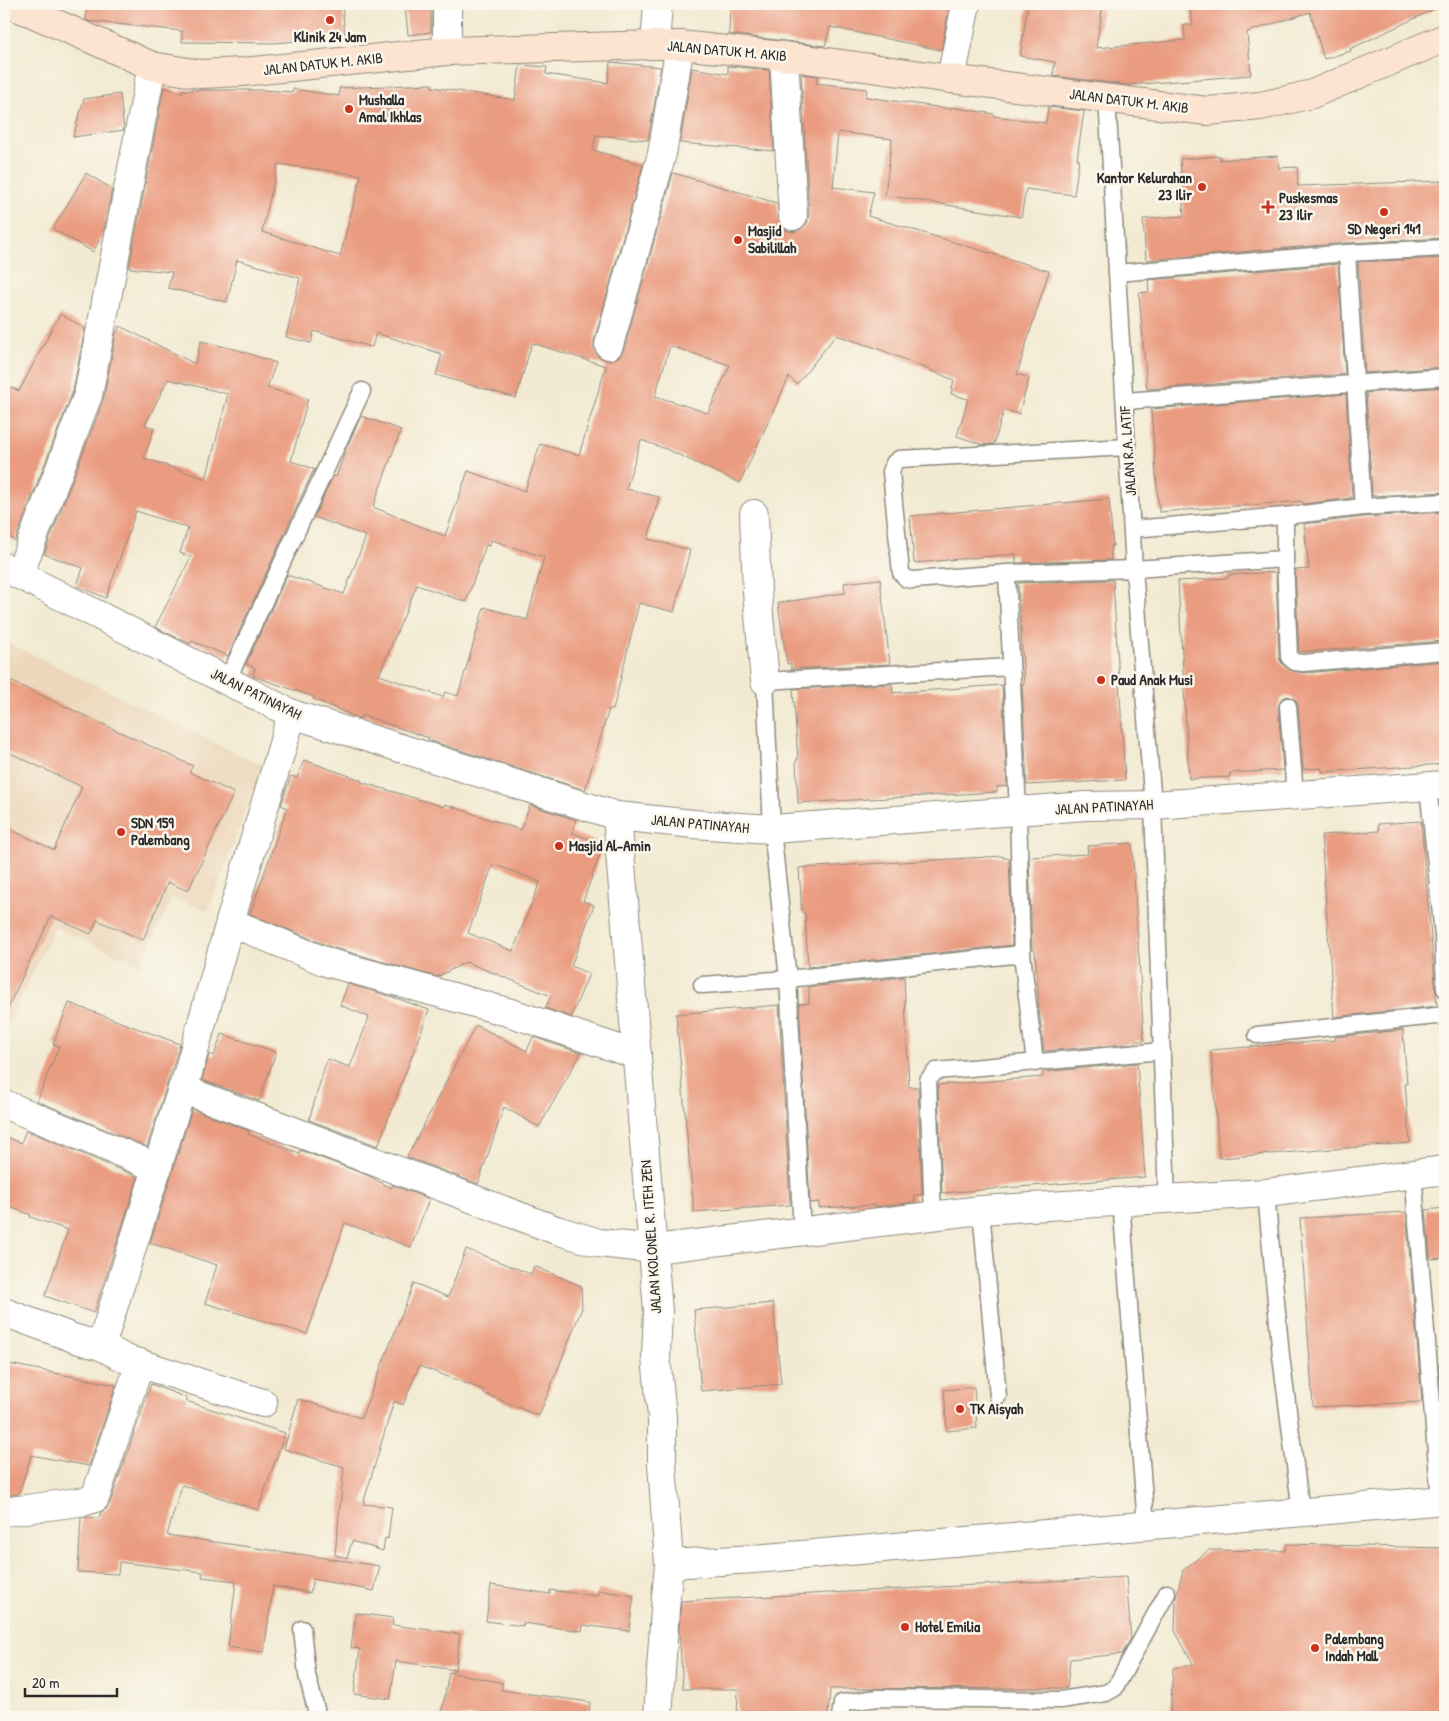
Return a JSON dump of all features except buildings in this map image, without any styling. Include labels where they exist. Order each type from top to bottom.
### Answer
[{"type":"street","name":"JALAN DATUK M. AKIB","points":[[8,4],[32,12],[152,66],[200,74],[243,72],[447,51],[667,45],[784,56],[1207,111],[1261,106],[1312,94],[1445,38]]},
{"type":"street","points":[[447,4],[447,51]]},
{"type":"street","points":[[609,346],[662,154],[667,45],[658,4]]},
{"type":"street","points":[[951,79],[966,4]]},
{"type":"street","points":[[784,56],[793,216]]},
{"type":"street","points":[[12,571],[88,395],[152,66]]},
{"type":"street","points":[[754,514],[757,592],[765,681]]},
{"type":"street","name":"JALAN PATINAYAH","points":[[12,571],[292,714],[617,816],[693,824],[772,829],[1086,806],[1153,805],[1437,786]]},
{"type":"street","points":[[101,1346],[186,1080],[230,922],[292,714]]},
{"type":"street","name":"JALAN KOLONEL R. ITEH ZEN","points":[[617,816],[658,1311],[656,1357],[662,1417],[662,1463],[669,1564],[664,1609],[658,1717]]},
{"type":"street","points":[[230,922],[326,962],[511,1013],[637,1055]]},
{"type":"street","points":[[182,1089],[556,1230],[599,1244],[654,1249],[981,1210],[1167,1200],[1266,1192],[1445,1170]]},
{"type":"street","points":[[4,1104],[158,1168]]},
{"type":"street","points":[[4,1312],[101,1346],[126,1359],[263,1403]]},
{"type":"street","points":[[4,1512],[86,1501],[94,1498],[140,1363]]},
{"type":"street","points":[[669,1564],[1443,1500]]},
{"type":"lane","name":"JALAN R.A. LATIF","points":[[1107,98],[1134,569],[1153,805],[1167,1200]]},
{"type":"lane","points":[[1118,273],[1347,253],[1445,248]]},
{"type":"lane","points":[[1347,253],[1363,506]]},
{"type":"lane","points":[[1125,401],[1445,377]]},
{"type":"lane","points":[[227,681],[362,391]]},
{"type":"lane","points":[[1128,448],[899,459],[894,463],[891,472],[901,573],[913,580],[1285,559]]},
{"type":"lane","points":[[1133,529],[1285,516],[1363,506],[1445,502]]},
{"type":"lane","points":[[1285,516],[1289,657],[1295,662],[1303,663],[1445,652]]},
{"type":"lane","points":[[1007,574],[1018,812],[1022,954],[1034,1063]]},
{"type":"lane","points":[[802,1232],[788,979],[772,829],[765,681],[1012,667]]},
{"type":"lane","points":[[1288,706],[1295,795]]},
{"type":"lane","points":[[1437,786],[1445,990]]},
{"type":"lane","points":[[702,986],[788,979],[1022,954]]},
{"type":"lane","points":[[1257,1035],[1445,1015]]},
{"type":"lane","points":[[933,1217],[928,1080],[936,1071],[1162,1051]]},
{"type":"lane","points":[[1413,1173],[1443,1500]]},
{"type":"lane","points":[[1266,1192],[1281,1356],[1301,1512]]},
{"type":"lane","points":[[1121,1201],[1146,1524]]},
{"type":"lane","points":[[981,1210],[998,1396]]},
{"type":"lane","points":[[840,1717],[842,1703],[878,1698],[1061,1700],[1106,1693],[1115,1688],[1167,1594]]},
{"type":"lane","points":[[302,1629],[307,1675],[318,1717]]},
{"type":"shaded area","name":"SDN 159 Palembang","points":[[4,641],[263,766],[208,911],[172,898],[140,965],[55,927],[4,1032]]},
{"type":"place","name":"Klinik 24 Jam","points":[[330,20]]},
{"type":"place","name":"Mushalla Amal Ikhlas","points":[[349,109]]},
{"type":"place","name":"Kantor Kelurahan 23 Ilir","points":[[1202,187]]},
{"type":"place","name":"Puskesmas 23 Ilir","points":[[1268,207]]},
{"type":"place","name":"SD Negeri 141","points":[[1384,212]]},
{"type":"place","name":"Masjid Sabilillah","points":[[738,240]]},
{"type":"place","name":"Paud Anak Musi","points":[[1101,680]]},
{"type":"place","name":"SDN 159 Palembang","points":[[121,832]]},
{"type":"place","name":"Masjid Al-Amin","points":[[559,846]]},
{"type":"place","name":"TK Aisyah","points":[[960,1409]]},
{"type":"place","name":"Hotel Emilia","points":[[905,1627]]},
{"type":"place","name":"Palembang Indah Mall","points":[[1315,1648]]}]
